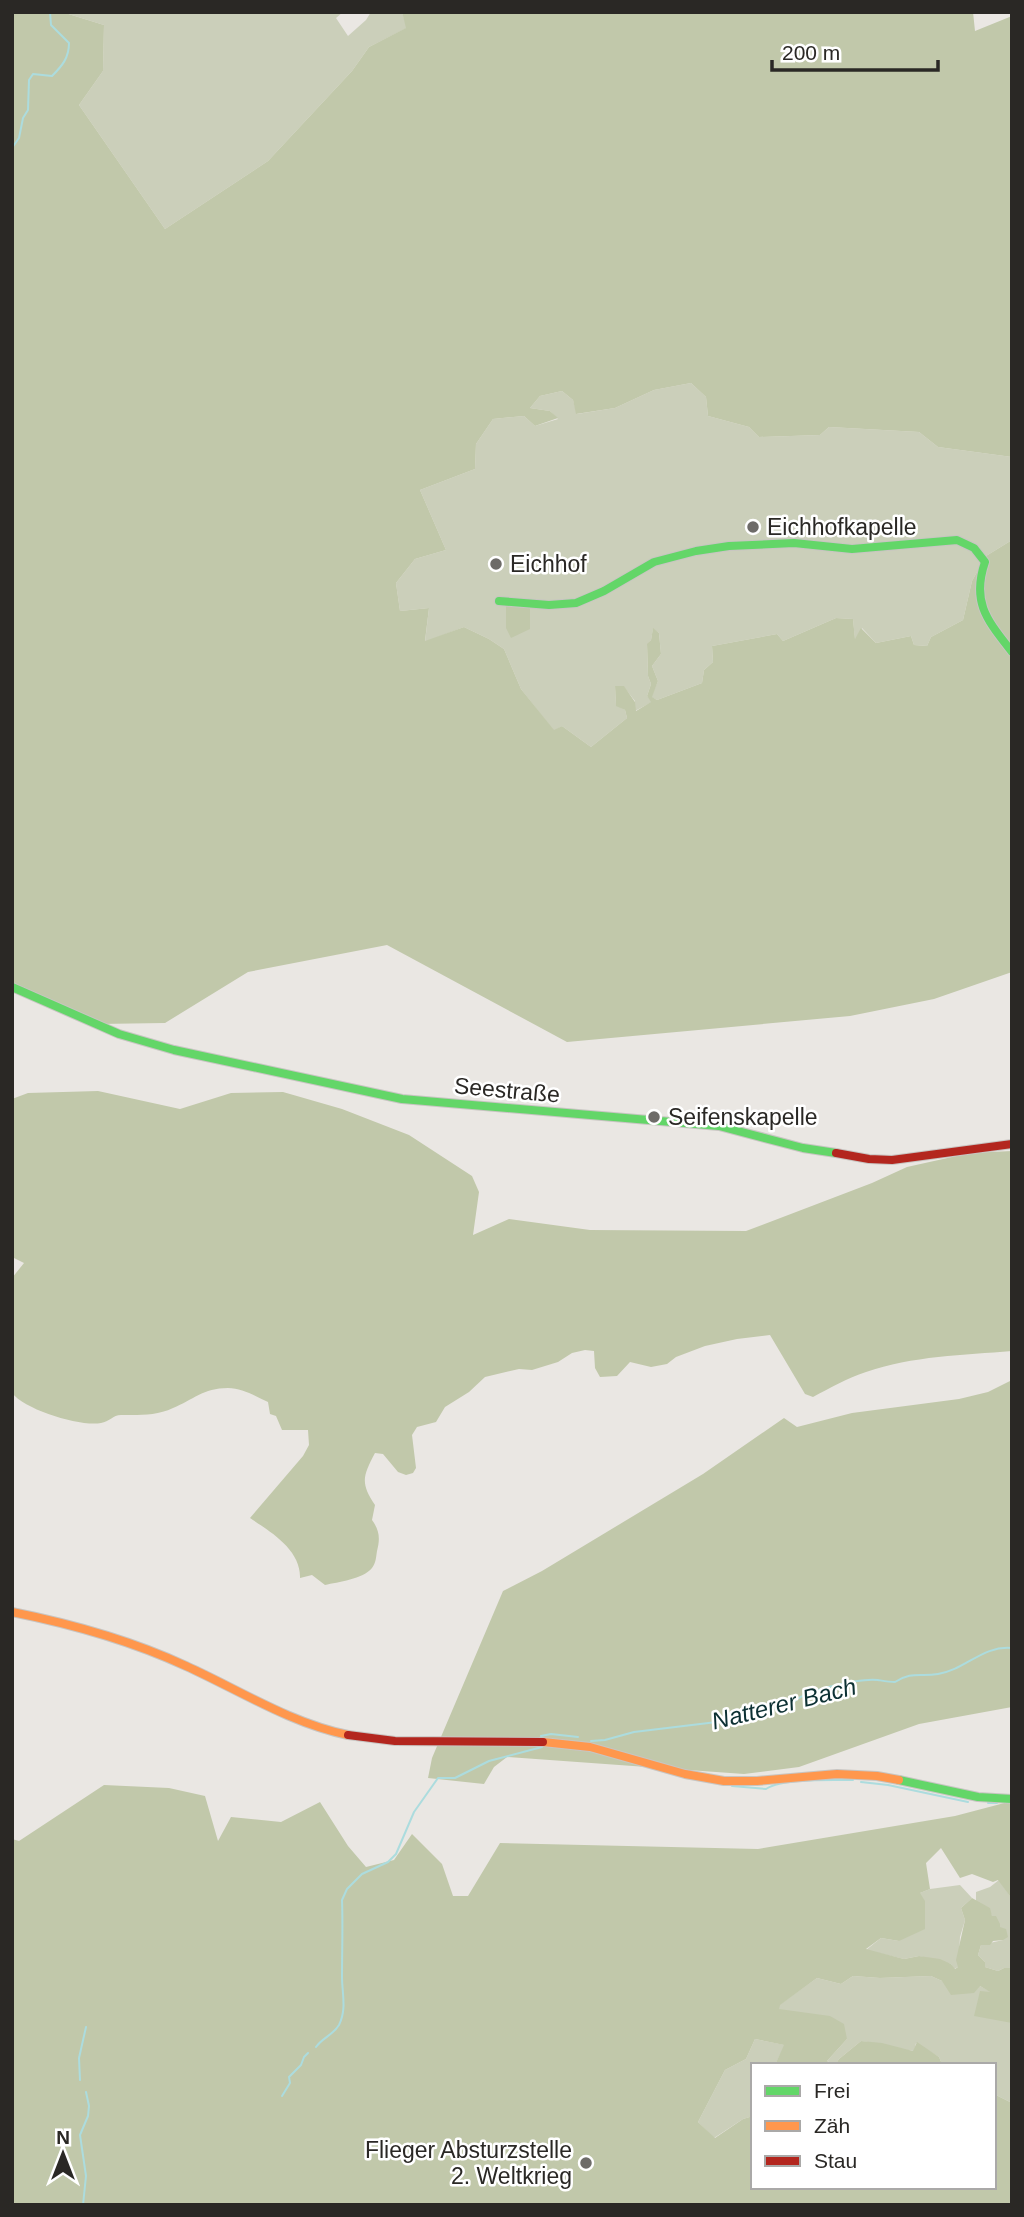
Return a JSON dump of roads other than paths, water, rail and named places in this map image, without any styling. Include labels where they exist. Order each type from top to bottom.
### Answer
[{"type":"street","points":[[499,601],[549,605],[576,603],[604,592],[654,562],[729,546],[793,543],[852,549],[957,540],[972,547],[984,559],[977,586],[979,601],[985,615],[1012,652]]},
{"type":"street","name":"Seestraße","points":[[12,987],[105,1030],[174,1050],[402,1100],[654,1122],[700,1123],[737,1129],[803,1148],[869,1159],[892,1160],[1012,1144]]},
{"type":"street","points":[[12,1612],[67,1624],[132,1644],[185,1665],[304,1722],[347,1735],[396,1741],[531,1741],[565,1744],[616,1752],[717,1780],[748,1782],[834,1774],[864,1775],[895,1779],[968,1797],[1012,1798]]},
{"type":"waterway","points":[[12,148],[19,138],[23,118],[28,110],[29,80],[33,74],[52,76],[68,53],[69,43],[51,25],[50,12]]},
{"type":"waterway","name":"Natterer Bach","points":[[591,1741],[634,1732],[725,1721],[793,1703],[820,1689],[846,1683],[870,1680],[895,1682],[911,1675],[948,1672],[992,1650],[1012,1648]]},
{"type":"waterway","name":"Natterer Bach","points":[[541,1736],[551,1734],[578,1737]]},
{"type":"waterway","name":"Natterer Bach","points":[[316,2047],[337,2028],[343,2013],[342,1900],[347,1889],[362,1874],[388,1862],[396,1854],[414,1812],[438,1778],[455,1778],[489,1761],[542,1747]]},
{"type":"waterway","points":[[732,1786],[766,1789],[795,1781],[853,1780]]},
{"type":"waterway","points":[[861,1782],[968,1802]]},
{"type":"waterway","points":[[988,1803],[997,1803]]},
{"type":"waterway","points":[[80,2080],[79,2058],[86,2027]]},
{"type":"waterway","name":"Natterer Bach","points":[[282,2096],[290,2083],[289,2077],[308,2053]]},
{"type":"waterway","points":[[83,2205],[86,2176],[80,2135],[88,2116],[86,2092]]},
{"type":"place","name":"Eichhofkapelle","points":[[753,527]]},
{"type":"place","name":"Eichhof","points":[[496,564]]},
{"type":"place","name":"Seifenskapelle","points":[[654,1117]]},
{"type":"place","name":"Flieger Absturzstelle 2. Weltkrieg","points":[[586,2163]]}]
